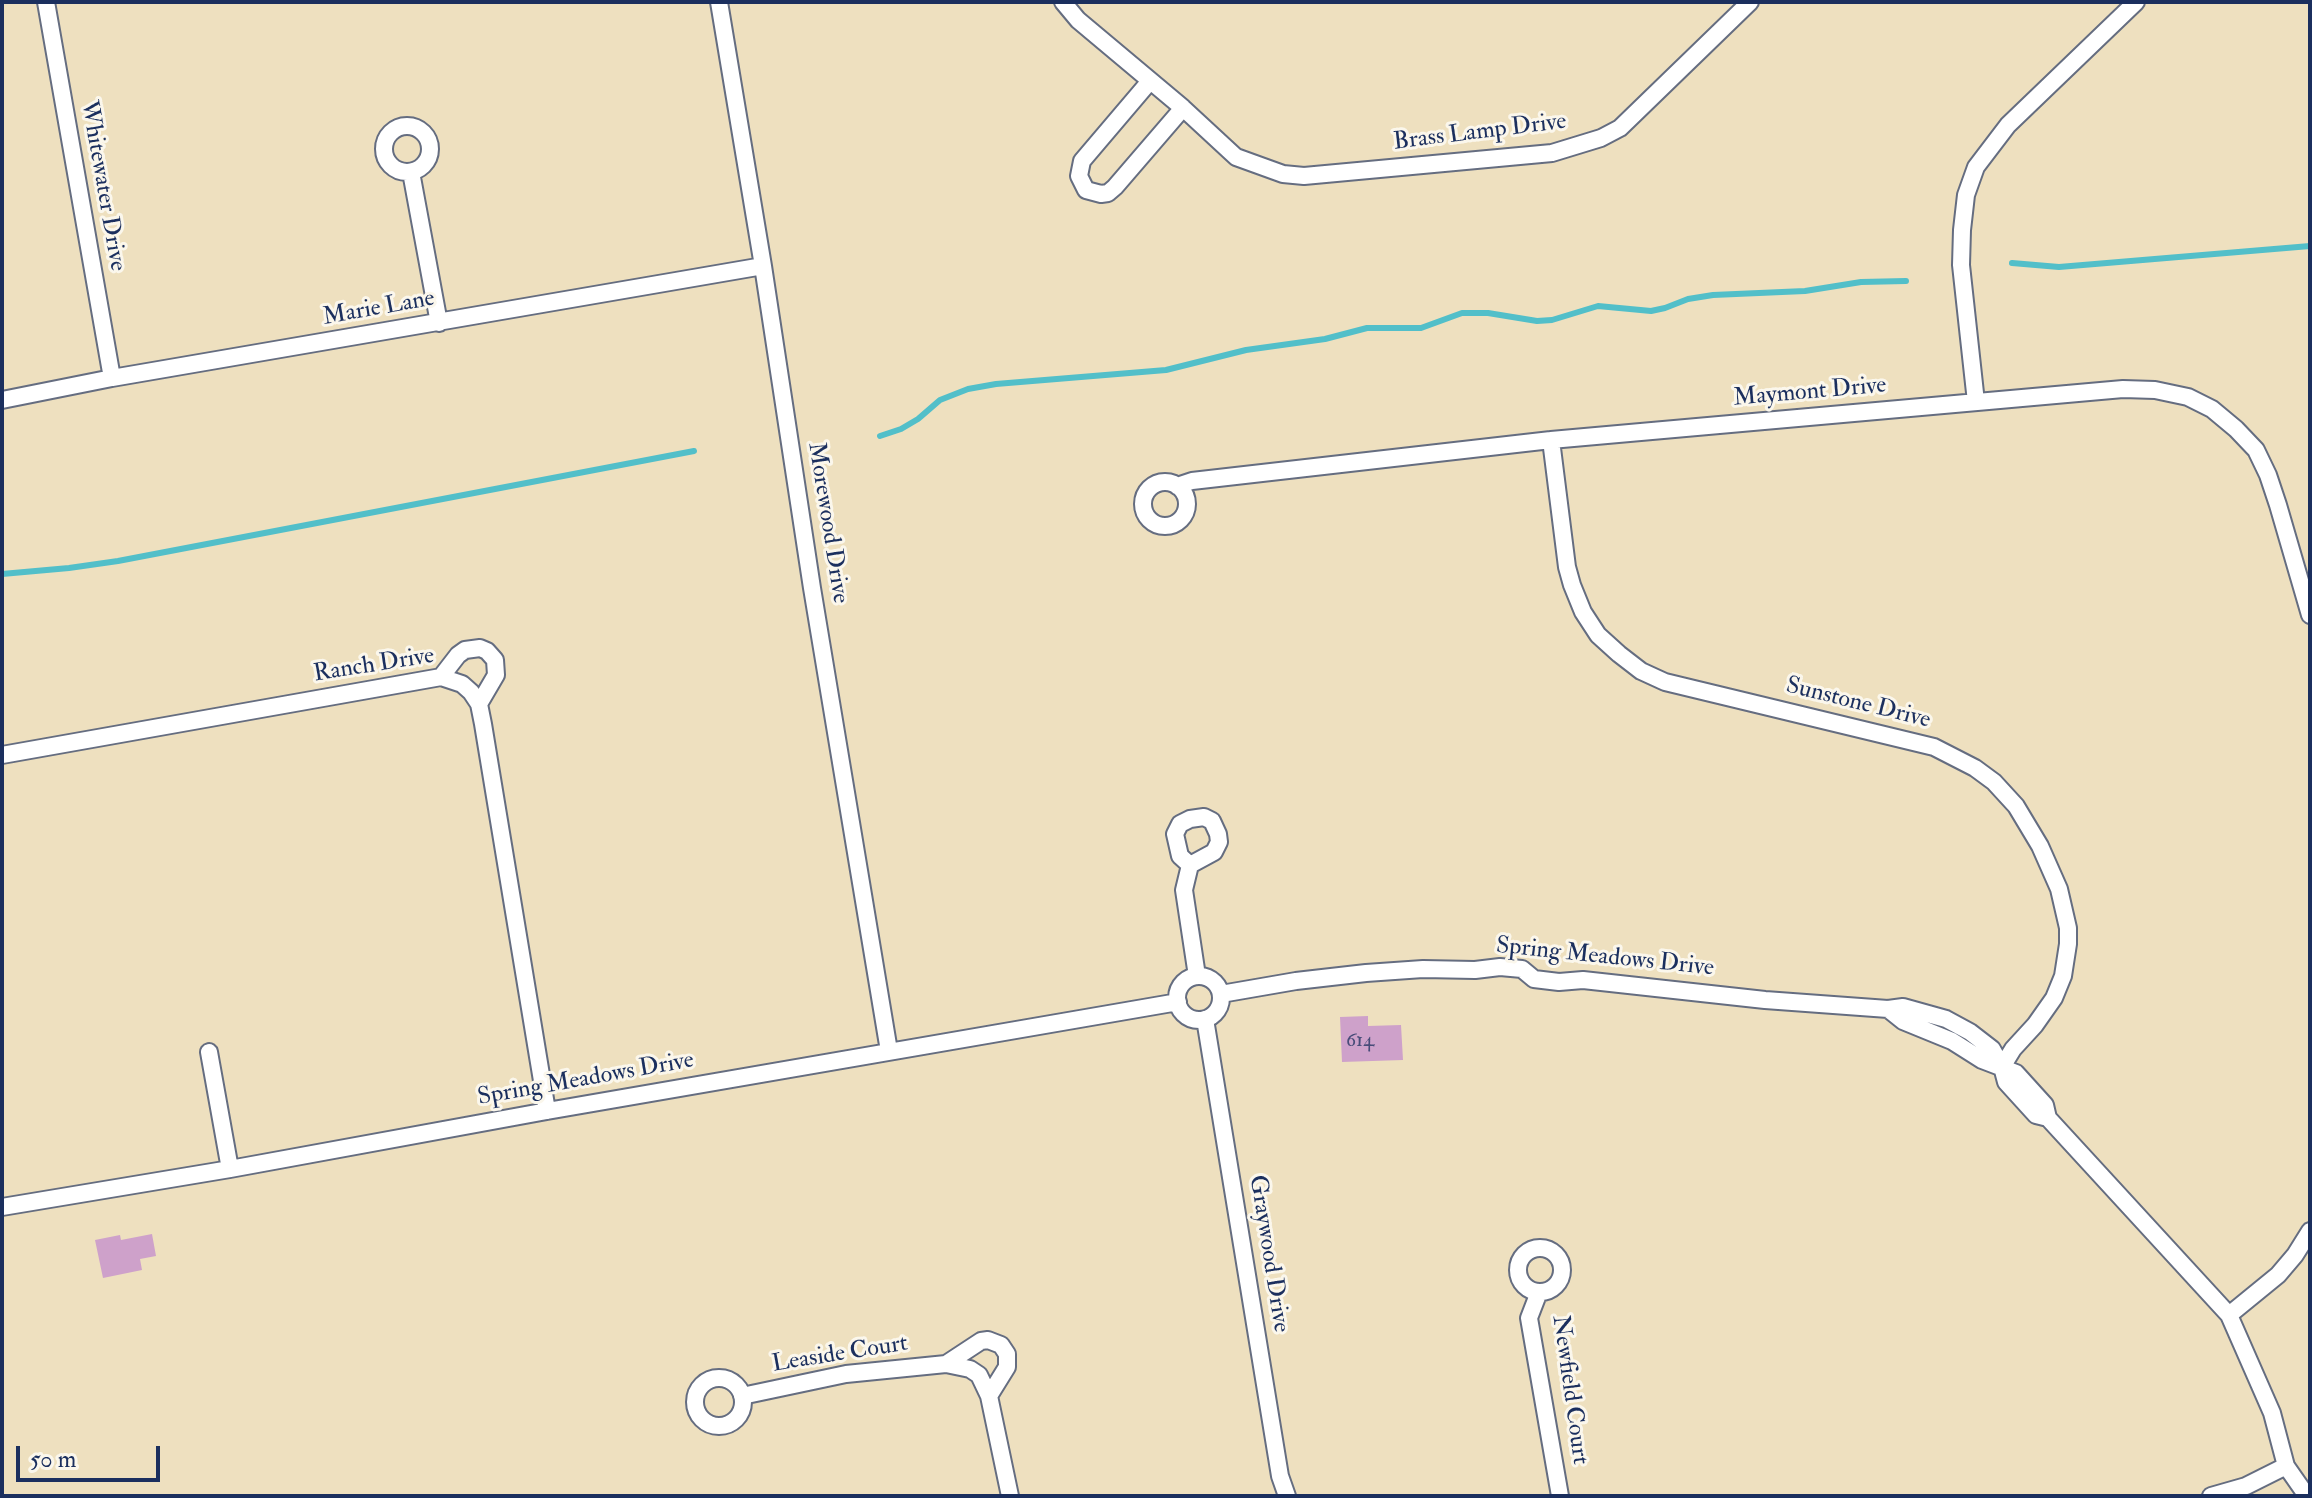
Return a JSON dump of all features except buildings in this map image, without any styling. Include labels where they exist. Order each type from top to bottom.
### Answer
[{"type":"street","name":"Whitewater Drive","points":[[46,2],[112,378]]},
{"type":"street","name":"Morewood Drive","points":[[719,2],[889,1051]]},
{"type":"street","name":"Brass Lamp Drive","points":[[1063,2],[1078,20],[1236,157],[1270,169],[1304,176],[1552,153],[1601,138],[1620,128],[1750,2]]},
{"type":"street","points":[[1976,402],[1961,265],[1966,195],[1976,167],[2008,125],[2136,2]]},
{"type":"street","points":[[1150,81],[1082,161],[1079,176],[1086,190],[1108,193],[1183,108]]},
{"type":"street","points":[[411,172],[439,323]]},
{"type":"street","name":"Marie Lane","points":[[2,400],[112,378],[763,266]]},
{"type":"street","name":"Maymont Drive","points":[[1177,486],[1192,481],[1551,440],[2138,388],[2188,397],[2212,409],[2256,450],[2278,505],[2310,615]]},
{"type":"street","name":"Sunstone Drive","points":[[1551,440],[1572,585],[1583,612],[1598,635],[1619,654],[1641,671],[1665,682],[1934,747],[1975,768],[1994,782],[2016,806],[2040,846],[2059,889],[2068,928],[2068,944],[2063,976],[2054,998],[2002,1067]]},
{"type":"street","points":[[441,677],[465,650],[480,648],[495,660],[496,675],[479,704],[547,1111]]},
{"type":"street","name":"Ranch Drive","points":[[2,755],[441,677],[462,684],[479,704]]},
{"type":"street","points":[[1190,865],[1184,890],[1197,976]]},
{"type":"street","name":"Spring Meadows Drive","points":[[1221,994],[1366,973],[1500,967],[1522,969],[1534,979],[1559,982],[1583,980],[1765,1000],[1888,1009],[1903,1007],[1946,1019],[1970,1032],[1992,1049],[2002,1067],[2016,1073],[2045,1105],[2048,1118],[2229,1315],[2272,1413],[2286,1466],[2307,1496]]},
{"type":"street","points":[[1197,976],[1210,978],[1221,994],[1220,1007],[1205,1019],[1198,1020],[1185,1014],[1178,1002],[1184,982],[1197,976]]},
{"type":"street","name":"Spring Meadows Drive","points":[[2,1207],[1178,1002]]},
{"type":"street","name":"Graywood Drive","points":[[1205,1019],[1280,1476],[1287,1496]]},
{"type":"street","points":[[209,1052],[230,1169]]},
{"type":"street","points":[[2229,1315],[2278,1275],[2310,1231]]},
{"type":"street","name":"Newfield Court","points":[[1539,1292],[1529,1318],[1560,1496]]},
{"type":"street","name":"Leaside Court","points":[[946,1364],[981,1341],[1001,1345],[1007,1354],[1007,1367],[989,1396]]},
{"type":"street","name":"Leaside Court","points":[[742,1396],[846,1374],[946,1364],[970,1369],[979,1375],[989,1396],[1010,1496]]},
{"type":"street","points":[[2211,1496],[2246,1486],[2286,1466]]},
{"type":"waterway","points":[[2012,263],[2059,267],[2310,246]]},
{"type":"waterway","points":[[880,436],[901,429],[940,400],[968,389],[1166,370],[1246,350],[1325,339],[1367,328],[1421,328],[1462,313],[1552,320],[1598,306],[1651,311],[1713,295],[1805,291],[1861,282],[1906,281]]},
{"type":"waterway","points":[[2,574],[118,561],[694,451]]}]
